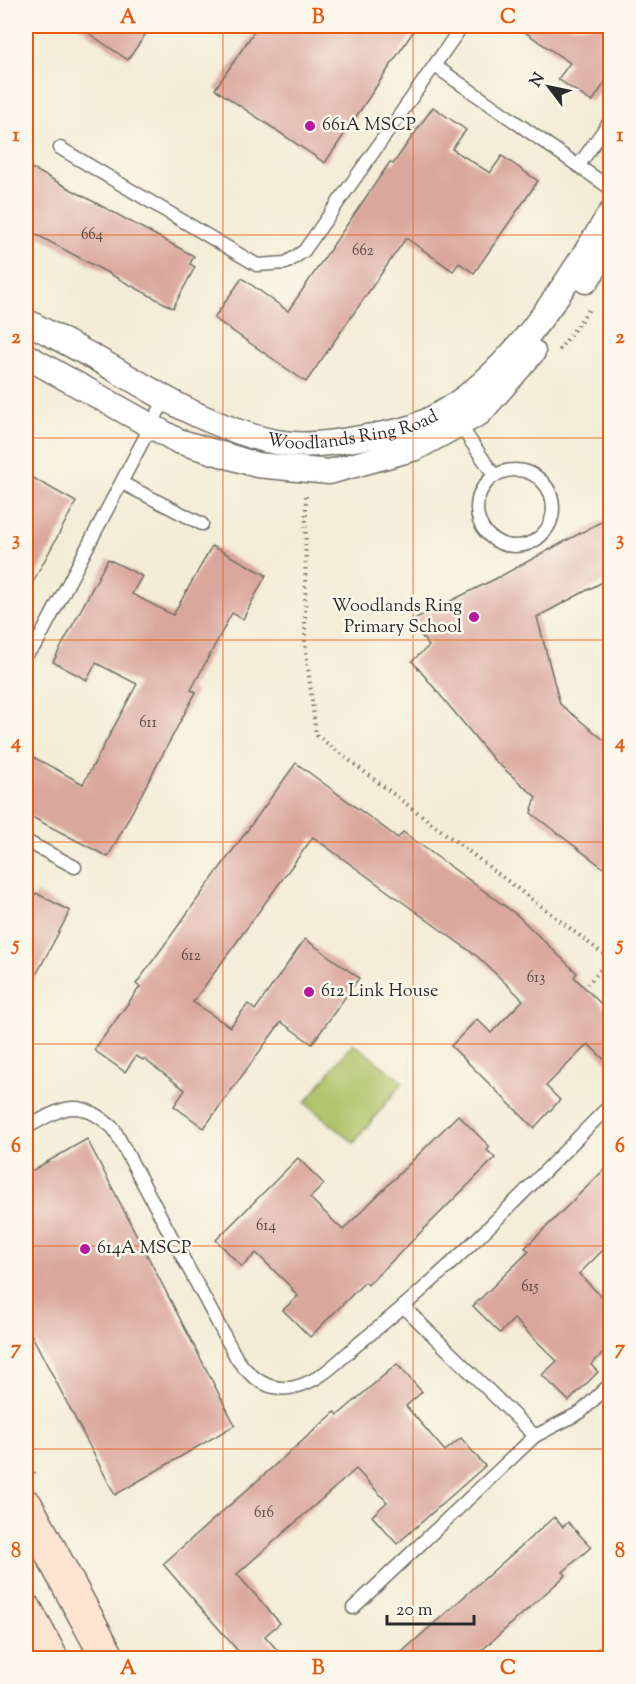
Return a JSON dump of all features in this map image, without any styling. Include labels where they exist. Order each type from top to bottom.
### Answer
[{"type":"main road","points":[[26,1506],[108,1659]]},
{"type":"main road","points":[[26,1611],[51,1659]]},
{"type":"street","name":"Woodlands Ring Road","points":[[26,321],[165,399],[208,420],[264,439],[292,444],[339,441],[404,430],[455,405],[471,393],[521,343],[559,295],[610,214]]},
{"type":"street","name":"Woodlands Ring Road","points":[[26,356],[178,441],[257,465],[330,472],[416,448],[480,413],[548,336],[610,246]]},
{"type":"lane","points":[[60,148],[257,265],[286,263],[304,251],[462,26]]},
{"type":"lane","points":[[435,66],[610,188]]},
{"type":"lane","points":[[579,165],[610,121]]},
{"type":"lane","points":[[26,654],[37,643],[165,399]]},
{"type":"lane","points":[[459,424],[494,475]]},
{"type":"lane","points":[[513,469],[532,473],[547,486],[554,506],[549,525],[536,541],[516,547],[497,543],[482,529],[476,510],[480,490],[494,475],[513,469]]},
{"type":"lane","points":[[122,483],[202,524]]},
{"type":"lane","points":[[26,842],[75,867]]},
{"type":"lane","points":[[26,1128],[56,1111],[72,1107],[88,1110],[103,1119],[114,1130],[237,1359],[245,1370],[260,1382],[281,1388],[292,1387],[324,1374],[404,1307],[506,1210],[610,1105]]},
{"type":"lane","points":[[404,1307],[535,1436]]},
{"type":"lane","points":[[353,1608],[535,1436],[580,1412],[610,1384]]},
{"type":"path","points":[[306,496],[305,642],[316,735],[610,959],[588,984]]},
{"type":"path","points":[[590,1659],[610,1639]]},
{"type":"green space","points":[[353,1043],[403,1082],[354,1143],[305,1103]]},
{"type":"building","points":[[78,26],[151,26],[128,60]]},
{"type":"building","name":"661A MSCP","points":[[258,26],[417,26],[325,163],[215,89]]},
{"type":"building","points":[[516,26],[610,26],[610,75],[592,102],[558,79],[570,63]]},
{"type":"building","points":[[433,107],[466,130],[452,149],[490,173],[502,156],[538,181],[474,273],[459,263],[453,271],[406,238],[306,382],[214,318],[242,278],[288,311],[390,162],[393,164]]},
{"type":"building","points":[[26,165],[194,256],[190,264],[195,267],[173,308],[26,229]]},
{"type":"building","points":[[26,474],[76,502],[26,595]]},
{"type":"building","points":[[610,517],[610,578],[537,617],[560,704],[610,745],[610,873],[531,813],[536,797],[494,760],[412,661],[429,646],[410,621],[499,577]]},
{"type":"building","points":[[212,546],[266,575],[243,619],[232,613],[191,690],[196,692],[108,857],[26,814],[26,753],[83,784],[137,684],[96,663],[87,680],[53,662],[108,559],[142,576],[132,594],[173,615]]},
{"type":"building","points":[[296,763],[398,838],[403,832],[517,915],[577,973],[574,977],[610,1013],[610,1065],[588,1044],[546,1086],[560,1100],[534,1128],[451,1046],[477,1019],[491,1033],[523,1000],[478,957],[313,837],[193,1002],[230,1027],[248,1004],[255,1010],[305,939],[359,978],[312,1044],[281,1022],[204,1128],[174,1106],[185,1090],[144,1059],[136,1056],[125,1072],[94,1050],[140,987],[136,984]]},
{"type":"building","points":[[36,893],[70,911],[26,994],[26,914]]},
{"type":"building","points":[[458,1115],[490,1147],[487,1150],[495,1158],[368,1285],[365,1282],[310,1337],[283,1310],[298,1296],[293,1289],[256,1253],[242,1267],[216,1240],[298,1158],[324,1184],[310,1198],[343,1230]]},
{"type":"building","name":"614A MSCP","points":[[87,1139],[235,1425],[115,1495],[26,1324],[26,1174]]},
{"type":"building","points":[[610,1164],[610,1243],[579,1274],[610,1305],[610,1346],[591,1365],[598,1372],[569,1401],[542,1375],[557,1361],[514,1319],[500,1333],[473,1306],[529,1251],[525,1248]]},
{"type":"building","points":[[397,1364],[422,1392],[406,1406],[445,1451],[461,1438],[485,1466],[397,1544],[372,1516],[387,1502],[356,1469],[237,1574],[280,1623],[265,1636],[285,1659],[245,1659],[163,1564],[335,1412],[338,1415]]},
{"type":"building","points":[[554,1517],[563,1527],[568,1522],[591,1547],[563,1572],[566,1575],[472,1659],[394,1659]]},
{"type":"place","name":"661A MSCP","points":[[310,126]]},
{"type":"place","name":"Woodlands Ring Primary School","points":[[474,617]]},
{"type":"place","name":"612 Link House","points":[[309,992]]},
{"type":"place","name":"614A MSCP","points":[[85,1249]]}]
